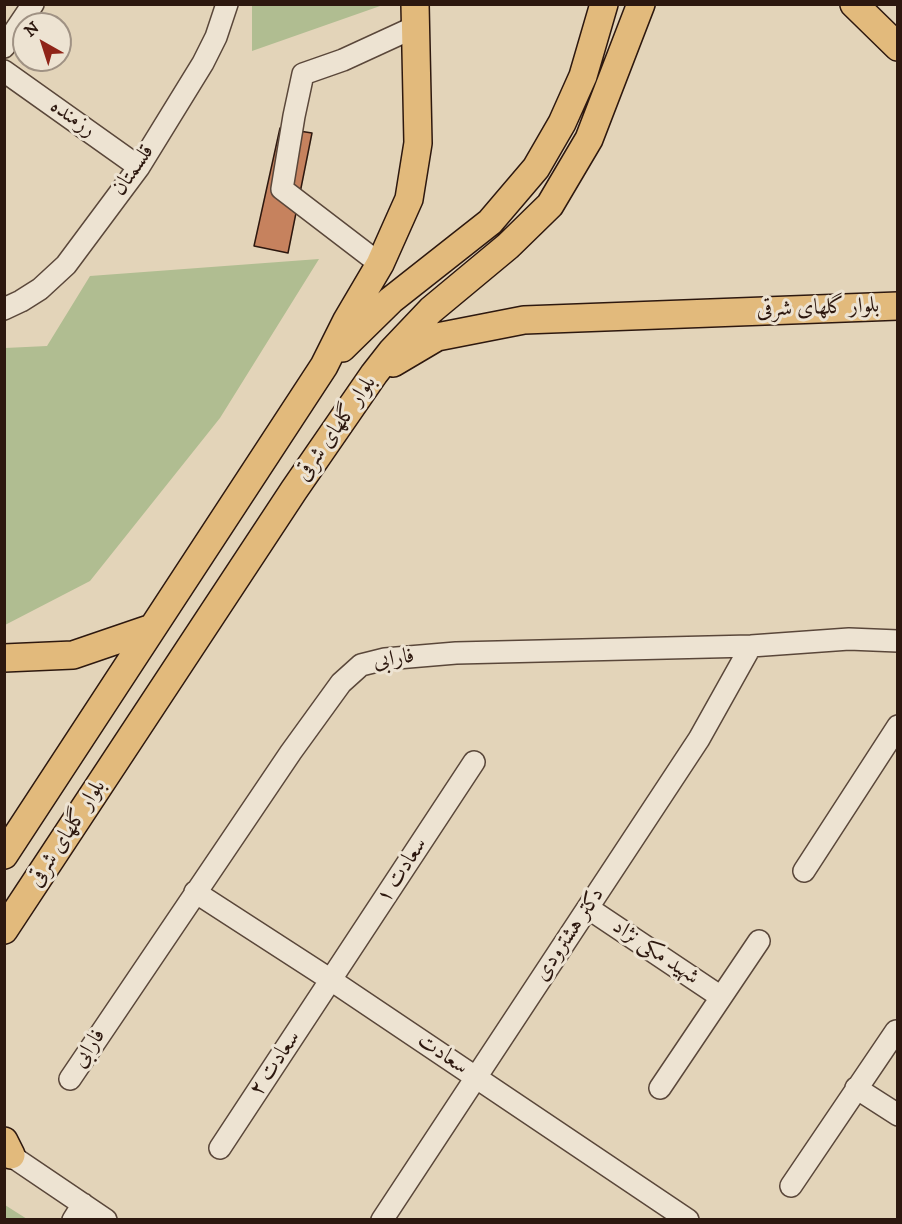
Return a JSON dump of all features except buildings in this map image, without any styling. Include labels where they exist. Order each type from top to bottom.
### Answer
[{"type":"main road","points":[[324,366],[391,300],[489,222],[536,168],[562,123],[582,76],[604,4]]},
{"type":"main road","points":[[374,374],[431,309],[508,246],[550,205],[589,139],[640,4]]},
{"type":"main road","points":[[854,4],[897,47]]},
{"type":"main road","name":"بلوار گلهای شرقی","points":[[4,855],[324,366],[347,320],[380,264],[409,198],[418,143],[416,15]]},
{"type":"main road","name":"بلوار گلهای شرقی","points":[[4,930],[374,374],[437,337],[524,320],[897,306]]},
{"type":"main road","points":[[276,438],[315,460]]},
{"type":"main road","points":[[4,658],[73,654],[152,628]]},
{"type":"street","points":[[4,47],[33,4]]},
{"type":"street","name":"قلسمتان","points":[[4,309],[40,289],[66,265],[139,167],[203,63],[216,37],[227,4]]},
{"type":"street","points":[[380,264],[282,189],[303,74],[343,60],[416,15]]},
{"type":"street","name":"رزمنده","points":[[4,71],[139,167]]},
{"type":"street","name":"فارابی","points":[[70,1079],[195,892],[340,682],[361,665],[385,659],[456,653],[751,646],[849,639],[897,640]]},
{"type":"street","name":"دکتر هشترودی","points":[[382,1220],[699,739],[751,646]]},
{"type":"street","points":[[804,871],[897,726]]},
{"type":"street","name":"سعادت ۱","points":[[331,980],[474,762]]},
{"type":"street","name":"سعادت","points":[[195,892],[331,980],[688,1220]]},
{"type":"street","name":"شهید مکی نژاد","points":[[588,908],[721,997]]},
{"type":"street","name":"شهید مکی نژاد","points":[[660,1088],[759,941]]},
{"type":"street","name":"سعادت ۲","points":[[220,1148],[331,980]]},
{"type":"street","points":[[791,1186],[896,1031]]},
{"type":"street","points":[[856,1088],[897,1115]]},
{"type":"street","points":[[7,1149],[78,1212],[106,1220]]},
{"type":"green space","points":[[252,4],[383,5],[252,51]]},
{"type":"green space","points":[[319,259],[220,418],[90,581],[5,625],[5,348],[47,346],[90,276]]},
{"type":"green space","points":[[5,1205],[27,1219],[5,1219]]}]
